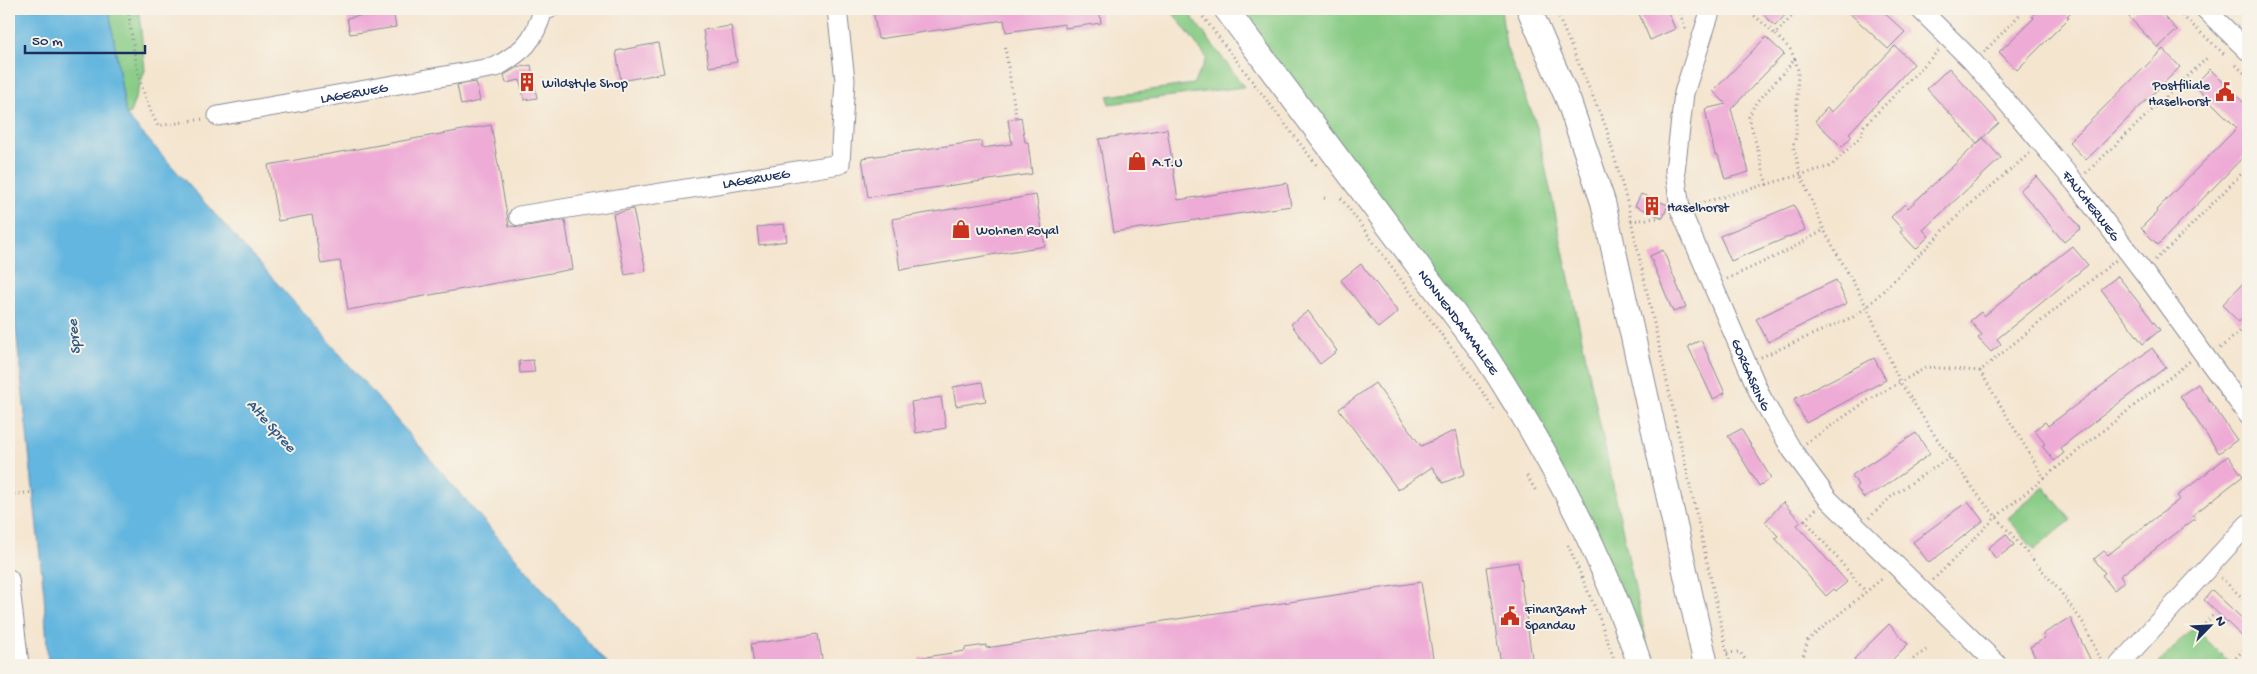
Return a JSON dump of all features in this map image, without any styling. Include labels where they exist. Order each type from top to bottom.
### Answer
[{"type":"main road","name":"NONNENDAMMALLEE","points":[[1226,9],[1480,348],[1523,413],[1564,486],[1592,543],[1625,619],[1640,665]]},
{"type":"main road","points":[[1529,9],[1569,102],[1603,202],[1706,665]]},
{"type":"street","name":"LAGERWEG","points":[[218,116],[496,67],[521,52],[538,28],[542,10],[549,9]]},
{"type":"street","name":"LAGERWEG","points":[[519,216],[840,164],[845,80],[837,9]]},
{"type":"street","name":"GORGASRING","points":[[1711,9],[1684,93],[1678,129],[1674,211],[1761,397],[1792,450],[1828,499],[1998,665]]},
{"type":"street","name":"FAUCHERWEG","points":[[1920,9],[1950,38],[2041,144],[2209,352],[2248,415]]},
{"type":"street","points":[[2205,9],[2248,51]]},
{"type":"street","points":[[2119,665],[2248,524]]},
{"type":"street","points":[[9,579],[20,665]]},
{"type":"path","points":[[128,9],[135,59],[145,102],[158,126],[218,116]]},
{"type":"path","points":[[1197,9],[1320,169]]},
{"type":"path","points":[[1747,9],[1790,49],[1795,59],[1798,70],[1796,137],[1793,145],[1801,176],[1824,230],[1867,307],[1900,382],[1950,457],[1996,517],[2059,590],[2084,624],[2104,665]]},
{"type":"path","points":[[1775,34],[1799,9]]},
{"type":"path","points":[[1980,56],[2025,9]]},
{"type":"path","points":[[2175,9],[2198,30]]},
{"type":"path","points":[[1631,221],[1663,219],[1674,211],[1831,166],[1860,137],[1864,126],[1950,38]]},
{"type":"path","points":[[1004,47],[1016,117]]},
{"type":"path","points":[[2082,177],[2208,56]]},
{"type":"path","points":[[1767,185],[1749,117],[1754,106],[1795,59]]},
{"type":"path","points":[[1759,358],[1853,317],[1867,307],[1968,207],[2041,144]]},
{"type":"path","points":[[2151,264],[2248,167]]},
{"type":"path","points":[[1338,192],[1495,411]]},
{"type":"path","points":[[1324,198],[1328,199]]},
{"type":"path","points":[[1724,281],[1787,251],[1824,230]]},
{"type":"path","points":[[1806,443],[1900,382],[1928,367],[1980,371],[2127,251]]},
{"type":"path","points":[[1931,582],[1996,517],[2044,478],[2209,352],[2248,326]]},
{"type":"path","points":[[1980,371],[2044,478]]},
{"type":"path","points":[[1858,529],[1893,495],[1950,457]]},
{"type":"path","points":[[1527,476],[1536,491]]},
{"type":"path","points":[[14,494],[37,492]]},
{"type":"path","points":[[1828,499],[1805,520],[1866,592]]},
{"type":"path","points":[[1566,539],[1599,616],[1616,665]]},
{"type":"path","points":[[1801,665],[1808,640],[1896,567]]},
{"type":"path","points":[[2209,567],[2248,603]]},
{"type":"path","points":[[2198,631],[2213,614]]},
{"type":"path","points":[[2229,665],[2248,645]]},
{"type":"path","points":[[1905,665],[1926,650]]},
{"type":"path","points":[[1727,653],[1740,652],[1750,665]]},
{"type":"green space","points":[[109,9],[147,9],[139,10],[145,70],[130,113],[126,115]]},
{"type":"green space","points":[[1170,9],[1186,9],[1244,87],[1109,104],[1108,96],[1193,84],[1207,58]]},
{"type":"green space","points":[[1235,9],[1501,9],[1506,47],[1536,123],[1647,645],[1642,646],[1602,547]]},
{"type":"green space","points":[[2044,487],[2071,520],[2034,550],[2008,518]]},
{"type":"green space","points":[[2194,627],[2227,660],[2222,665],[2157,665]]},
{"type":"water","points":[[9,9],[109,9],[126,115],[318,329],[608,665],[48,665],[44,594],[9,263]]},
{"type":"building","points":[[873,9],[1099,9],[1101,23],[1065,28],[1065,24],[1006,32],[1004,20],[878,39]]},
{"type":"building","points":[[1637,9],[1667,9],[1675,29],[1650,40]]},
{"type":"building","points":[[1757,9],[1791,9],[1775,26]]},
{"type":"building","points":[[1845,9],[1880,9],[1905,32],[1888,49]]},
{"type":"building","points":[[2039,9],[2074,9],[2067,16],[2069,18],[2017,70],[1999,52],[2034,18],[2032,16]]},
{"type":"building","points":[[2137,9],[2158,9],[2177,30],[2158,48],[2129,17]]},
{"type":"building","points":[[393,10],[396,27],[350,34],[347,18]]},
{"type":"building","points":[[731,26],[737,62],[709,67],[703,30]]},
{"type":"building","points":[[1766,37],[1784,54],[1731,109],[1749,172],[1725,179],[1718,155],[1715,155],[1705,109],[1726,104],[1713,91]]},
{"type":"building","points":[[658,43],[664,73],[621,81],[616,51]]},
{"type":"building","points":[[1895,46],[1914,64],[1849,133],[1852,136],[1842,147],[1815,121],[1827,108],[1832,112]]},
{"type":"building","points":[[2163,49],[2180,67],[2086,160],[2069,142]]},
{"type":"building","name":"Wildstyle Shop","points":[[531,65],[537,98],[524,100],[520,80],[506,83],[504,75],[516,68]]},
{"type":"building","points":[[1949,68],[1999,123],[1977,143],[1927,89]]},
{"type":"building","points":[[2210,69],[2248,107],[2248,152],[2158,245],[2141,228],[2157,212],[2156,210],[2237,128],[2194,85]]},
{"type":"building","points":[[476,82],[480,101],[461,105],[457,85]]},
{"type":"building","points":[[1021,117],[1025,142],[1028,142],[1032,174],[868,197],[862,158],[981,141],[982,148],[1012,144],[1008,120]]},
{"type":"building","points":[[491,125],[509,226],[521,227],[565,220],[573,269],[348,310],[340,261],[321,264],[312,215],[278,221],[268,165]]},
{"type":"building","name":"A.T.U","points":[[1167,129],[1178,200],[1287,183],[1291,206],[1114,232],[1099,139]]},
{"type":"building","points":[[1983,138],[2001,158],[1923,230],[1929,236],[1916,249],[1900,232],[1903,230],[1891,217],[1905,204],[1908,208]]},
{"type":"building","points":[[2037,176],[2081,228],[2064,242],[2020,190]]},
{"type":"building","name":"Haselhorst","points":[[1641,194],[1668,205],[1663,218],[1635,206]]},
{"type":"building","points":[[1036,195],[1045,246],[900,270],[892,219]]},
{"type":"building","points":[[1794,205],[1805,230],[1731,261],[1720,236]]},
{"type":"building","points":[[633,209],[646,271],[625,275],[613,214]]},
{"type":"building","points":[[784,224],[787,241],[759,245],[757,227]]},
{"type":"building","points":[[2072,246],[2088,265],[1997,339],[2001,344],[1991,352],[1978,338],[1982,335],[1970,321],[1981,312],[1984,316]]},
{"type":"building","points":[[1663,250],[1686,307],[1673,312],[1650,256]]},
{"type":"building","points":[[1361,264],[1398,312],[1378,328],[1341,280]]},
{"type":"building","points":[[2118,276],[2160,330],[2143,344],[2101,289]]},
{"type":"building","points":[[2248,278],[2248,312],[2239,322],[2222,305]]},
{"type":"building","points":[[1836,280],[1847,303],[1768,342],[1756,319]]},
{"type":"building","points":[[1308,311],[1337,351],[1320,364],[1291,324]]},
{"type":"building","points":[[1701,340],[1725,393],[1713,399],[1688,346]]},
{"type":"building","points":[[2152,348],[2166,367],[2060,448],[2064,453],[2054,461],[2042,446],[2045,444],[2034,430],[2045,422],[2048,426]]},
{"type":"building","points":[[1874,358],[1886,380],[1806,423],[1794,399]]},
{"type":"building","points":[[533,360],[535,372],[520,373],[519,361]]},
{"type":"building","points":[[982,382],[986,401],[956,406],[953,387]]},
{"type":"building","points":[[1375,383],[1421,446],[1456,430],[1465,474],[1443,483],[1432,467],[1398,490],[1339,409]]},
{"type":"building","points":[[2198,384],[2237,440],[2219,453],[2180,396]]},
{"type":"building","points":[[941,397],[946,428],[916,433],[911,402]]},
{"type":"building","points":[[1741,429],[1771,478],[1759,486],[1728,436]]},
{"type":"building","points":[[1916,433],[1930,454],[1884,487],[1864,498],[1856,487],[1858,485],[1852,475]]},
{"type":"building","points":[[2228,456],[2243,476],[2193,515],[2196,518],[2120,576],[2124,582],[2114,590],[2102,575],[2105,573],[2094,559],[2104,551],[2108,555],[2180,499],[2177,496]]},
{"type":"building","points":[[1968,501],[1983,521],[1929,563],[1913,542]]},
{"type":"building","points":[[1783,502],[1801,522],[1797,525],[1847,582],[1836,591],[1834,589],[1826,596],[1775,538],[1778,536],[1765,522]]},
{"type":"building","points":[[2006,534],[2014,545],[1996,559],[1988,548]]},
{"type":"building","name":"Finanzamt Spandau","points":[[1518,562],[1533,665],[1501,665],[1486,567]]},
{"type":"building","points":[[1421,582],[1434,665],[920,665],[919,658],[965,651],[965,648],[986,645],[986,648]]},
{"type":"building","points":[[2212,590],[2248,624],[2248,642],[2204,600]]},
{"type":"building","points":[[2070,618],[2091,661],[2081,665],[2039,665],[2030,647],[2045,638],[2043,634]]},
{"type":"building","points":[[1889,624],[1908,644],[1887,665],[1860,665],[1854,659]]},
{"type":"building","points":[[818,634],[823,665],[754,665],[751,644]]},
{"type":"place","name":"Wildstyle Shop","points":[[527,82]]},
{"type":"place","name":"Postfiliale Haselhorst","points":[[2225,92]]},
{"type":"place","name":"A.T.U","points":[[1137,161]]},
{"type":"place","name":"Haselhorst","points":[[1652,206]]},
{"type":"place","name":"Wohnen Royal","points":[[961,229]]},
{"type":"place","name":"Finanzamt Spandau","points":[[1510,616]]},
{"type":"water label","name":"Spree","points":[[73,337]]},
{"type":"water label","name":"Alte Spree","points":[[272,425]]}]
